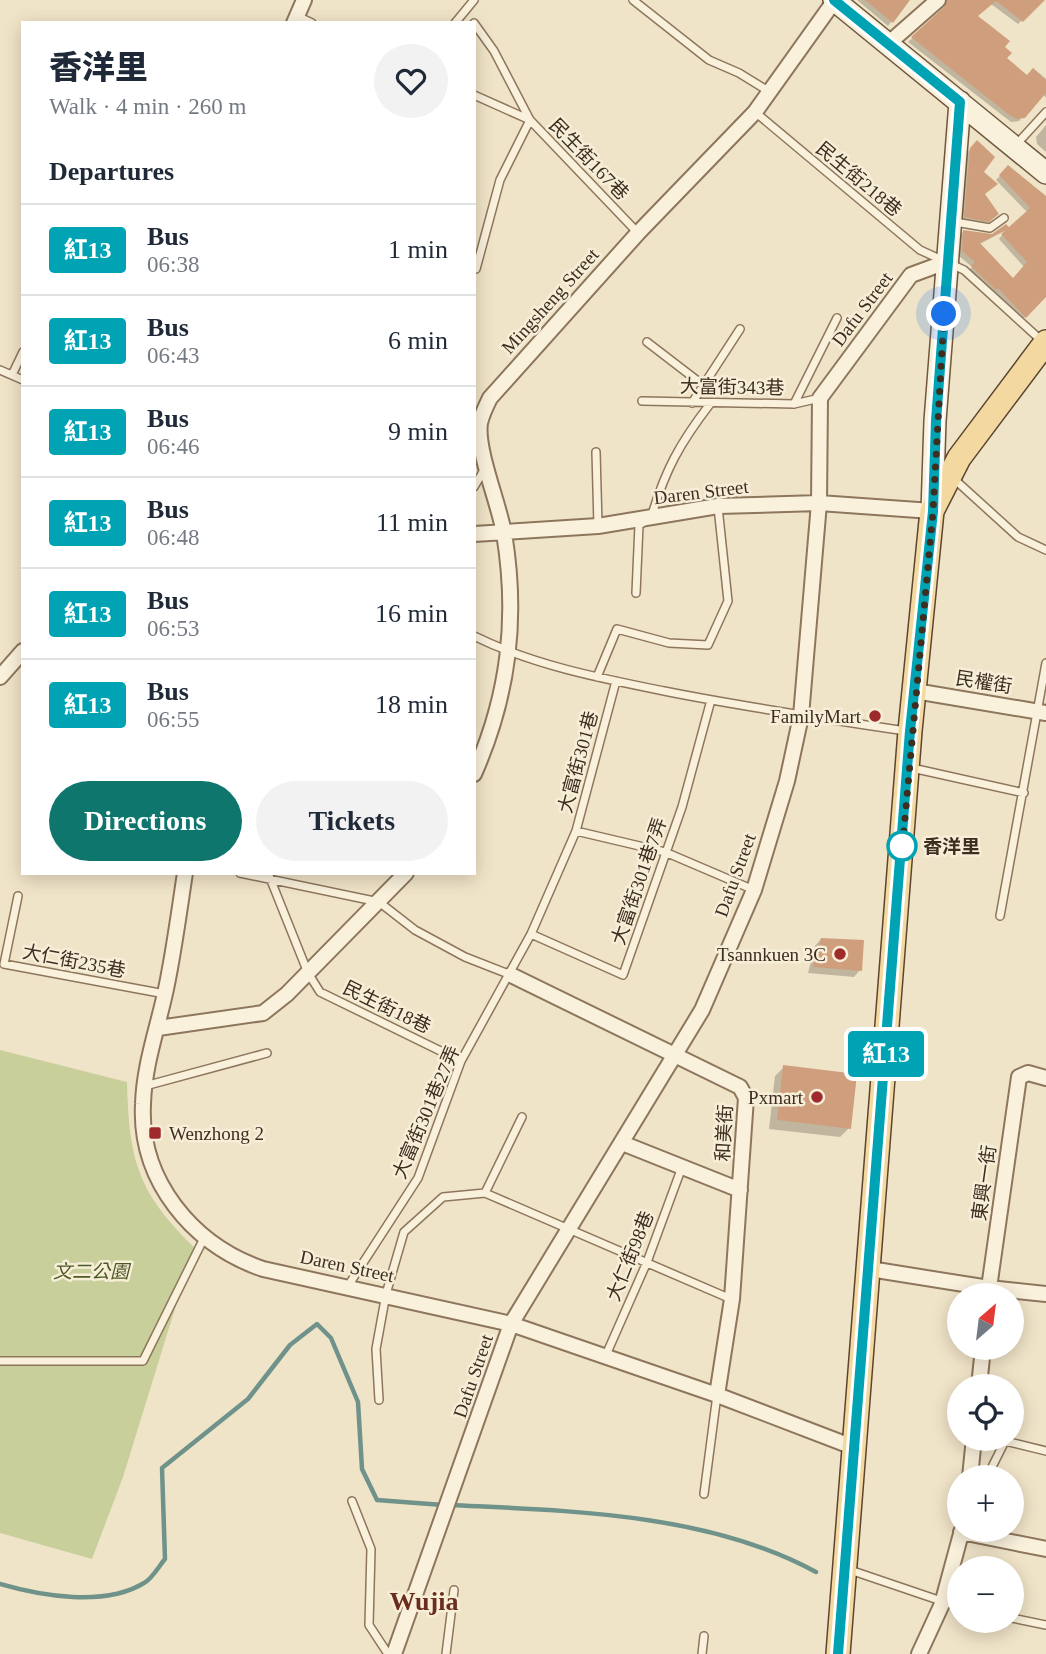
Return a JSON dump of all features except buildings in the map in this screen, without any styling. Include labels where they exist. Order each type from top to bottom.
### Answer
[{"type":"main road","points":[[838,1654],[910,731],[933,511],[950,475],[981,425],[1045,343]]},
{"type":"street","points":[[295,19],[304,0]]},
{"type":"street","points":[[835,0],[1046,173]]},
{"type":"street","name":"Mingsheng Street","points":[[476,770],[490,739],[510,654],[512,609],[504,533],[481,464],[480,424],[490,398],[638,233],[755,112],[835,0]]},
{"type":"street","points":[[889,43],[938,0]]},
{"type":"street","points":[[933,511],[936,421],[960,102]]},
{"type":"street","name":"Dafu Street","points":[[394,1654],[511,1324],[702,1010],[754,890],[787,781],[801,716],[819,503],[820,398],[911,275],[948,261]]},
{"type":"street","name":"Daren Street","points":[[476,534],[598,526],[718,506],[819,503],[933,511]]},
{"type":"street","points":[[0,677],[21,653]]},
{"type":"street","name":"民權街","points":[[915,691],[1042,712]]},
{"type":"street","name":"Daren Street","points":[[185,875],[165,994],[145,1086],[145,1135],[162,1187],[179,1212],[204,1238],[233,1257],[263,1269],[386,1294],[511,1324],[606,1355],[853,1447]]},
{"type":"street","points":[[158,1028],[263,1013],[308,973],[404,875]]},
{"type":"street","name":"和美街","points":[[511,975],[740,1087],[746,1098],[732,1299],[717,1395]]},
{"type":"street","name":"東興一街","points":[[989,1283],[1019,1077],[1028,1073],[1046,1078]]},
{"type":"street","points":[[622,1143],[740,1190]]},
{"type":"street","points":[[870,1269],[947,1284]]},
{"type":"street","points":[[1024,1293],[1046,1294]]},
{"type":"street","points":[[919,1654],[942,1604],[959,1542]]},
{"type":"street","points":[[1013,1542],[1046,1549]]},
{"type":"lane","points":[[457,21],[474,0]]},
{"type":"lane","points":[[633,0],[709,60],[739,73],[770,92]]},
{"type":"lane","points":[[465,10],[473,21]]},
{"type":"lane","points":[[476,26],[494,51],[530,120],[500,180],[476,269]]},
{"type":"lane","name":"民生街167巷","points":[[476,96],[530,120],[638,233]]},
{"type":"lane","name":"民生街218巷","points":[[755,112],[920,250],[964,270],[1045,343]]},
{"type":"lane","points":[[1014,147],[1046,112]]},
{"type":"lane","points":[[950,221],[990,228],[1004,218]]},
{"type":"lane","points":[[794,404],[837,318]]},
{"type":"lane","points":[[692,403],[740,328]]},
{"type":"lane","points":[[646,342],[703,385]]},
{"type":"lane","points":[[12,375],[21,356]]},
{"type":"lane","points":[[0,370],[21,379]]},
{"type":"lane","name":"大富街343巷","points":[[642,401],[794,404],[820,398]]},
{"type":"lane","points":[[636,593],[639,525],[652,517],[663,476],[687,434],[710,404]]},
{"type":"lane","points":[[596,452],[598,526]]},
{"type":"lane","points":[[950,475],[1018,537],[1046,550]]},
{"type":"lane","points":[[597,677],[617,629],[669,643],[708,645],[728,601],[718,506]]},
{"type":"lane","points":[[476,637],[510,654],[597,677],[801,716],[910,731]]},
{"type":"lane","points":[[1000,916],[1042,712],[1046,663]]},
{"type":"lane","name":"大富街301巷","points":[[616,681],[576,831],[665,852],[754,890]]},
{"type":"lane","name":"大富街301巷7弄","points":[[531,934],[623,975],[682,807],[711,700]]},
{"type":"lane","points":[[908,767],[1024,793]]},
{"type":"lane","name":"大富街301巷27弄","points":[[348,1286],[418,1178],[461,1061],[511,975],[576,831]]},
{"type":"lane","points":[[248,875],[379,902],[415,930],[466,957],[511,975]]},
{"type":"lane","points":[[269,875],[308,973]]},
{"type":"lane","name":"大仁街235巷","points":[[18,896],[4,964],[165,994]]},
{"type":"lane","name":"民生街18巷","points":[[308,973],[320,992],[461,1061]]},
{"type":"lane","points":[[145,1086],[267,1053]]},
{"type":"lane","points":[[485,1193],[522,1116]]},
{"type":"lane","name":"大仁街98巷","points":[[606,1355],[647,1262],[682,1167]]},
{"type":"lane","points":[[379,1400],[376,1349],[386,1294],[404,1232],[414,1220],[443,1197],[459,1193],[485,1193],[732,1299]]},
{"type":"lane","points":[[0,1361],[143,1361],[204,1238]]},
{"type":"lane","points":[[704,1494],[717,1395]]},
{"type":"lane","points":[[993,1465],[1005,1441],[1046,1451]]},
{"type":"lane","points":[[352,1501],[371,1549],[369,1625],[388,1654]]},
{"type":"lane","points":[[846,1569],[947,1605]]},
{"type":"lane","points":[[446,1654],[454,1590]]},
{"type":"lane","points":[[1024,1620],[1046,1625]]},
{"type":"lane","points":[[702,1654],[704,1636]]},
{"type":"green space","name":"文二公園","points":[[0,1050],[127,1082],[130,1133],[140,1173],[160,1209],[194,1247],[123,1477],[92,1559],[0,1533]]},
{"type":"waterway","points":[[0,1584],[53,1595],[92,1597],[111,1595],[147,1581],[165,1559],[162,1468],[248,1399],[290,1345],[317,1324],[331,1338],[358,1402],[362,1469],[377,1500],[443,1505]]},
{"type":"waterway","points":[[451,1505],[591,1513],[685,1526],[774,1552],[816,1572]]},
{"type":"bus line","name":"紅13","points":[[834,0],[960,102],[936,421],[933,511],[910,731],[838,1654]]},
{"type":"place","name":"FamilyMart","points":[[875,716]]},
{"type":"place","name":"香洋里","points":[[902,846]]},
{"type":"place","name":"Tsannkuen 3C","points":[[840,954]]},
{"type":"place","name":"Pxmart","points":[[817,1097]]},
{"type":"place","name":"Wenzhong 2","points":[[155,1133]]},
{"type":"district","name":"Wujia","points":[[424,1601]]},
{"type":"route","points":[[902,846],[902,851],[910,731],[933,511],[944,314]]}]
